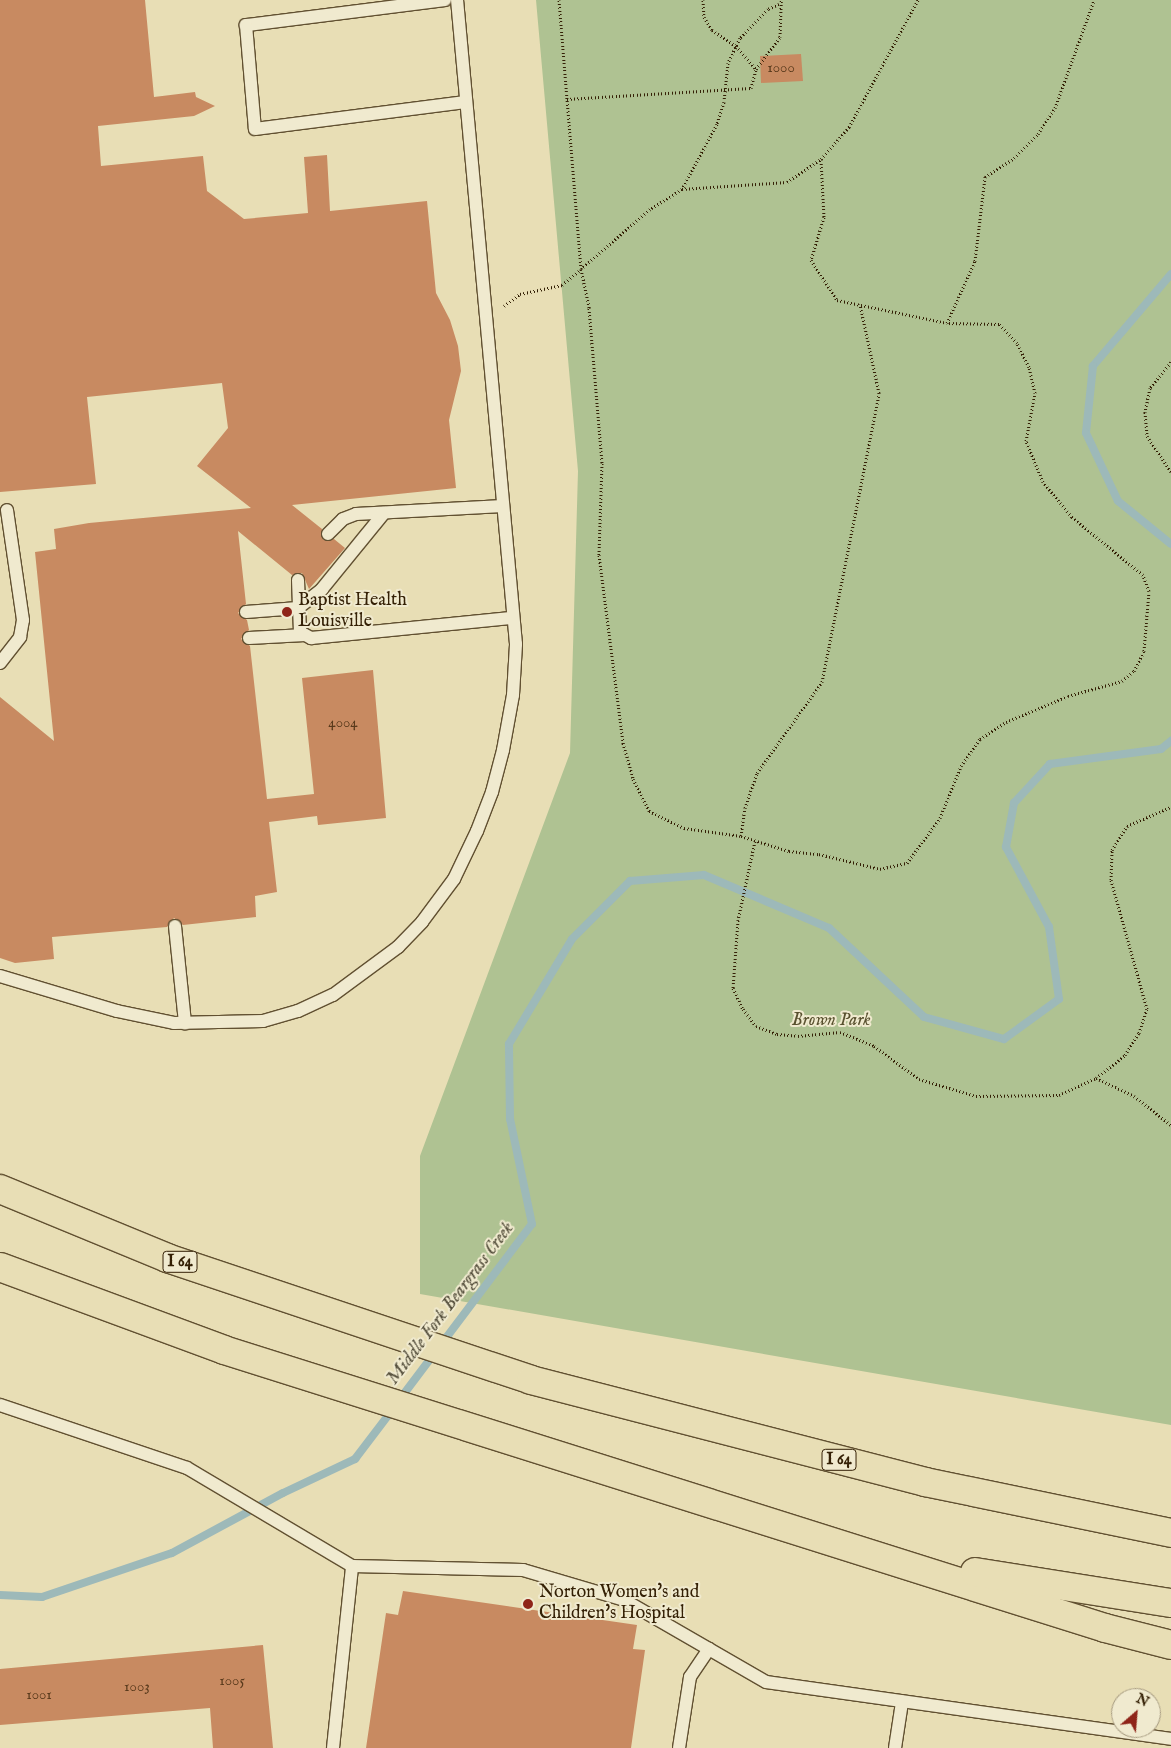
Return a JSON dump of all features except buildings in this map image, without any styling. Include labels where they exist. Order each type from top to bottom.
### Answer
[{"type":"highway","name":"I 64","points":[[0,1189],[167,1258],[510,1373],[925,1482],[1171,1533]]},
{"type":"highway","points":[[0,1266],[224,1350],[1105,1628],[1171,1645]]},
{"type":"highway","points":[[877,1556],[1171,1603]]},
{"type":"lane","points":[[445,0],[246,25],[255,128],[464,102]]},
{"type":"lane","points":[[0,976],[117,1011],[185,1023],[263,1021],[298,1012],[333,995],[362,976],[422,922],[454,879],[492,792],[513,696],[516,644],[464,102],[457,0]]},
{"type":"lane","points":[[328,534],[343,519],[356,514],[503,506]]},
{"type":"lane","points":[[0,663],[20,637],[23,620],[7,510]]},
{"type":"lane","points":[[246,612],[298,608],[322,589],[384,513]]},
{"type":"lane","points":[[298,580],[300,632],[311,638],[513,618]]},
{"type":"lane","points":[[250,638],[304,634]]},
{"type":"lane","points":[[176,926],[185,1023]]},
{"type":"lane","points":[[0,1404],[187,1468],[352,1566],[522,1570],[624,1600],[766,1682],[1171,1739]]},
{"type":"lane","points":[[333,1748],[352,1566]]},
{"type":"lane","points":[[679,1748],[690,1677],[709,1649]]},
{"type":"lane","points":[[895,1748],[902,1702]]},
{"type":"path","points":[[559,0],[581,269],[590,308],[602,463],[599,555],[623,743],[633,779],[649,812],[684,828],[741,836],[789,851],[819,854],[880,869],[907,863],[940,818],[961,766],[980,740],[1006,722],[1068,696],[1122,681],[1134,671],[1144,651],[1149,591],[1143,574],[1072,517],[1043,482],[1026,441],[1036,394],[1029,368],[1017,343],[999,324],[947,323],[837,300],[811,260],[824,217],[821,159]]},
{"type":"path","points":[[703,0],[704,16],[712,30],[736,46],[756,69]]},
{"type":"path","points":[[484,308],[505,306],[520,294],[562,285],[650,209],[682,189],[788,182],[821,159],[849,127],[918,0]]},
{"type":"path","points":[[947,323],[975,261],[986,177],[1014,158],[1038,134],[1055,108],[1094,0]]},
{"type":"path","points":[[567,99],[724,92],[752,88],[756,69],[780,37],[780,2]]},
{"type":"path","points":[[682,189],[717,124],[728,63],[736,46],[752,23],[780,2]]},
{"type":"path","points":[[741,836],[745,808],[756,773],[822,682],[879,393],[860,304]]},
{"type":"path","points":[[1171,362],[1150,388],[1145,412],[1147,436],[1171,472]]},
{"type":"path","points":[[754,841],[738,920],[733,988],[742,1009],[756,1026],[777,1034],[798,1036],[840,1032],[874,1046],[919,1079],[976,1096],[1059,1095],[1096,1078],[1125,1055],[1139,1033],[1148,1009],[1111,880],[1112,850],[1127,826],[1171,807]]},
{"type":"path","points":[[1096,1078],[1134,1096],[1171,1125]]},
{"type":"green space","name":"Brown Park","points":[[536,0],[1171,0],[1171,1425],[420,1294],[420,1156],[570,753],[578,471]]},
{"type":"waterway","name":"Middle Fork Beargrass Creek","points":[[1171,274],[1093,366],[1086,433],[1118,501],[1171,544]]},
{"type":"waterway","name":"Middle Fork Beargrass Creek","points":[[400,1399],[532,1224],[510,1119],[509,1044],[572,939],[630,881],[704,875],[829,928],[924,1017],[1004,1039],[1059,999],[1049,927],[1006,847],[1014,803],[1050,764],[1161,749],[1171,741]]},
{"type":"waterway","name":"Middle Fork Beargrass Creek","points":[[0,1595],[42,1597],[172,1553],[283,1493],[355,1459],[393,1409]]},
{"type":"place","name":"Baptist Health Louisville","points":[[287,612]]},
{"type":"place","name":"Norton Women's and Children's Hospital","points":[[528,1604]]}]
